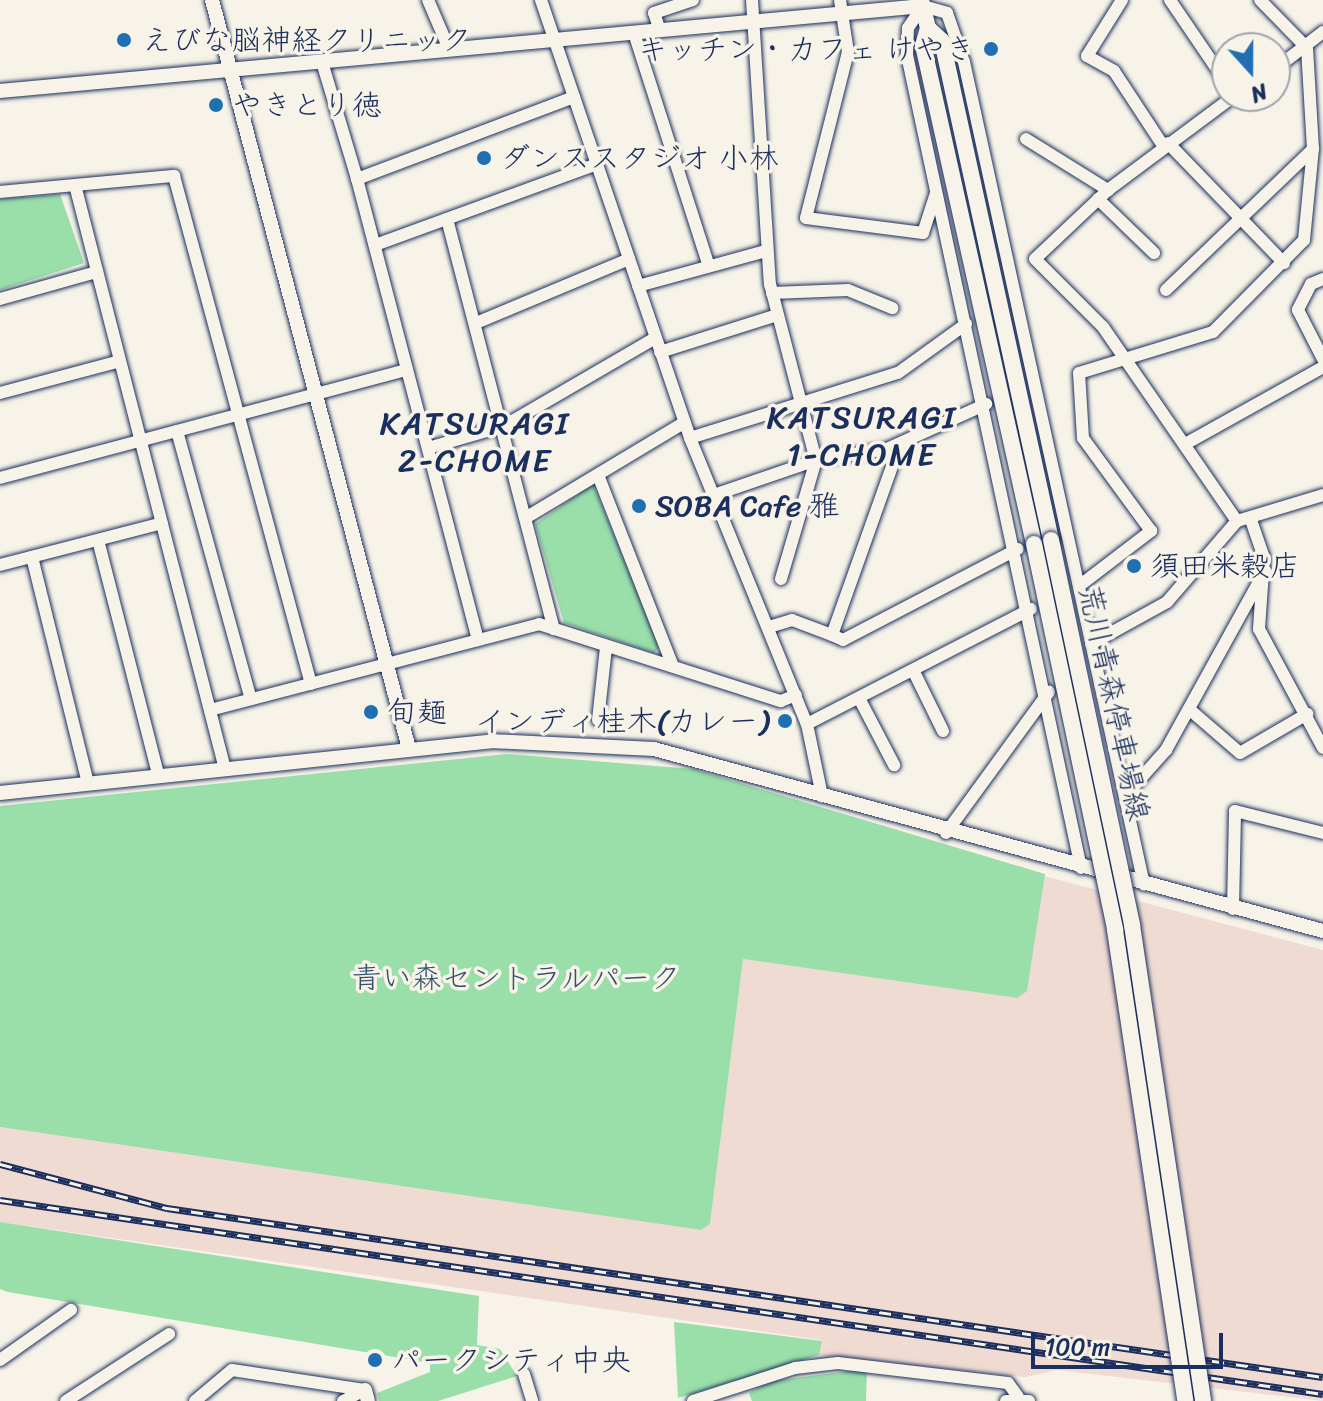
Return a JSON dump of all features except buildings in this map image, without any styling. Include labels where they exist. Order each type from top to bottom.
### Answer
[{"type":"main road","name":"荒川青森停車場線","points":[[922,3],[928,28],[923,45],[1034,544],[1115,930],[1185,1401]]},
{"type":"main road","name":"荒川青森停車場線","points":[[1034,544],[1132,925],[1203,1401]]},
{"type":"street","points":[[212,0],[409,749]]},
{"type":"street","points":[[428,0],[449,49]]},
{"type":"street","points":[[541,0],[690,438],[807,724],[822,796]]},
{"type":"street","points":[[660,31],[654,13],[693,0]]},
{"type":"street","points":[[752,0],[759,24],[766,251],[777,315],[816,460],[781,579]]},
{"type":"street","points":[[840,0],[848,52],[806,218],[923,233],[936,193]]},
{"type":"street","points":[[1122,0],[1087,56],[1114,71],[1166,145],[1284,263]]},
{"type":"street","points":[[1170,0],[1211,60]]},
{"type":"street","points":[[1079,586],[1151,531],[1083,438],[1079,373],[1213,332],[1284,263],[1307,231],[1318,150],[1307,48],[1260,0]]},
{"type":"street","points":[[0,91],[555,39],[843,16],[922,3],[947,13],[964,62],[1144,885]]},
{"type":"street","points":[[922,3],[908,28],[907,55],[986,404],[1034,544],[1031,609],[1081,868]]},
{"type":"street","points":[[1291,58],[1323,32]]},
{"type":"street","points":[[634,33],[708,263]]},
{"type":"street","points":[[322,62],[375,245],[478,640]]},
{"type":"street","points":[[357,179],[574,97]]},
{"type":"street","points":[[1212,112],[1108,190],[1035,259],[1125,358],[1244,520],[1265,571],[1259,629],[1323,748]]},
{"type":"street","points":[[1026,139],[1108,190]]},
{"type":"street","points":[[1166,290],[1240,218],[1318,150]]},
{"type":"street","points":[[375,245],[597,164]]},
{"type":"street","points":[[0,192],[174,176],[311,684]]},
{"type":"street","points":[[75,185],[225,769]]},
{"type":"street","points":[[1098,199],[1154,253]]},
{"type":"street","points":[[447,219],[504,426],[554,629]]},
{"type":"street","points":[[638,286],[708,263],[766,251]]},
{"type":"street","points":[[476,323],[629,259]]},
{"type":"street","points":[[0,299],[97,272]]},
{"type":"street","points":[[1323,279],[1311,284],[1298,310],[1323,359]]},
{"type":"street","points":[[772,293],[848,290],[892,308]]},
{"type":"street","points":[[660,352],[777,315]]},
{"type":"street","points":[[690,438],[911,368],[966,324]]},
{"type":"street","points":[[428,448],[504,426],[655,338]]},
{"type":"street","points":[[0,393],[120,361]]},
{"type":"street","points":[[1187,443],[1323,367]]},
{"type":"street","points":[[0,478],[407,370]]},
{"type":"street","points":[[714,495],[816,460],[900,444],[986,404]]},
{"type":"street","points":[[527,517],[685,422]]},
{"type":"street","points":[[177,431],[251,699]]},
{"type":"street","points":[[832,635],[900,444]]},
{"type":"street","points":[[598,475],[673,666]]},
{"type":"street","points":[[1091,644],[1167,602],[1244,520],[1323,495]]},
{"type":"street","points":[[0,565],[162,523]]},
{"type":"street","points":[[98,540],[158,774]]},
{"type":"street","points":[[769,627],[792,620],[843,640],[1034,544]]},
{"type":"street","points":[[32,557],[88,783]]},
{"type":"street","points":[[1125,796],[1166,750],[1265,571]]},
{"type":"street","points":[[807,724],[1031,609]]},
{"type":"street","points":[[210,710],[539,624],[781,701],[796,695]]},
{"type":"street","points":[[598,720],[606,647]]},
{"type":"street","points":[[913,670],[943,731]]},
{"type":"street","points":[[946,833],[1049,692]]},
{"type":"street","points":[[859,698],[894,765]]},
{"type":"street","points":[[1189,709],[1240,753],[1307,714]]},
{"type":"street","points":[[0,793],[409,749],[542,741],[654,749],[741,767],[822,796],[946,833],[1323,931]]},
{"type":"street","points":[[1233,909],[1235,811],[1323,833]]},
{"type":"street","points":[[0,1360],[71,1310]]},
{"type":"street","points":[[66,1401],[169,1334]]},
{"type":"street","points":[[693,1401],[795,1368],[856,1363],[1008,1383],[1018,1400]]},
{"type":"street","points":[[195,1401],[232,1370],[367,1396]]},
{"type":"street","points":[[524,1374],[532,1401]]},
{"type":"street","points":[[740,1386],[745,1401]]},
{"type":"street","points":[[343,1401],[367,1396]]},
{"type":"shaded area","points":[[1044,876],[1323,950],[1323,1401],[1057,1370],[1026,1377],[819,1355],[821,1340],[0,1222],[0,1127],[701,1230],[710,1224],[743,959],[1017,998],[1027,990]]},
{"type":"green space","points":[[60,194],[84,263],[0,290],[0,199]]},
{"type":"green space","points":[[593,484],[660,647],[654,653],[564,623],[535,524]]},
{"type":"green space","name":"青い森セントラルパーク","points":[[507,754],[693,769],[1045,874],[1027,991],[1017,998],[743,959],[710,1224],[701,1230],[0,1127],[0,806]]},
{"type":"green space","points":[[0,1222],[479,1296],[477,1345],[500,1349],[517,1376],[438,1401],[379,1401],[377,1393],[430,1372],[430,1363],[8,1292],[0,1289]]},
{"type":"green space","points":[[674,1322],[822,1341],[819,1355],[678,1398]]},
{"type":"green space","points":[[867,1369],[866,1401],[752,1401],[749,1393],[770,1381]]},
{"type":"railway","points":[[0,1164],[167,1208],[1323,1377]]},
{"type":"railway","points":[[0,1200],[1323,1394]]},
{"type":"place","name":"えびな脳神経クリニック","points":[[124,40]]},
{"type":"place","name":"キッチン・カフェ けやき","points":[[991,49]]},
{"type":"place","name":"やきとり徳","points":[[216,105]]},
{"type":"place","name":"ダンススタジオ 小林","points":[[484,158]]},
{"type":"place","name":"SOBA Cafe 雅","points":[[639,506]]},
{"type":"place","name":"須田米穀店","points":[[1134,566]]},
{"type":"place","name":"旬麺","points":[[371,712]]},
{"type":"place","name":"インディ桂木(カレー)","points":[[785,721]]},
{"type":"place","name":"パークシティ中央","points":[[375,1360]]},
{"type":"district","name":"KATSURAGI 1-CHOME","points":[[862,438]]},
{"type":"district","name":"KATSURAGI 2-CHOME","points":[[475,444]]}]
